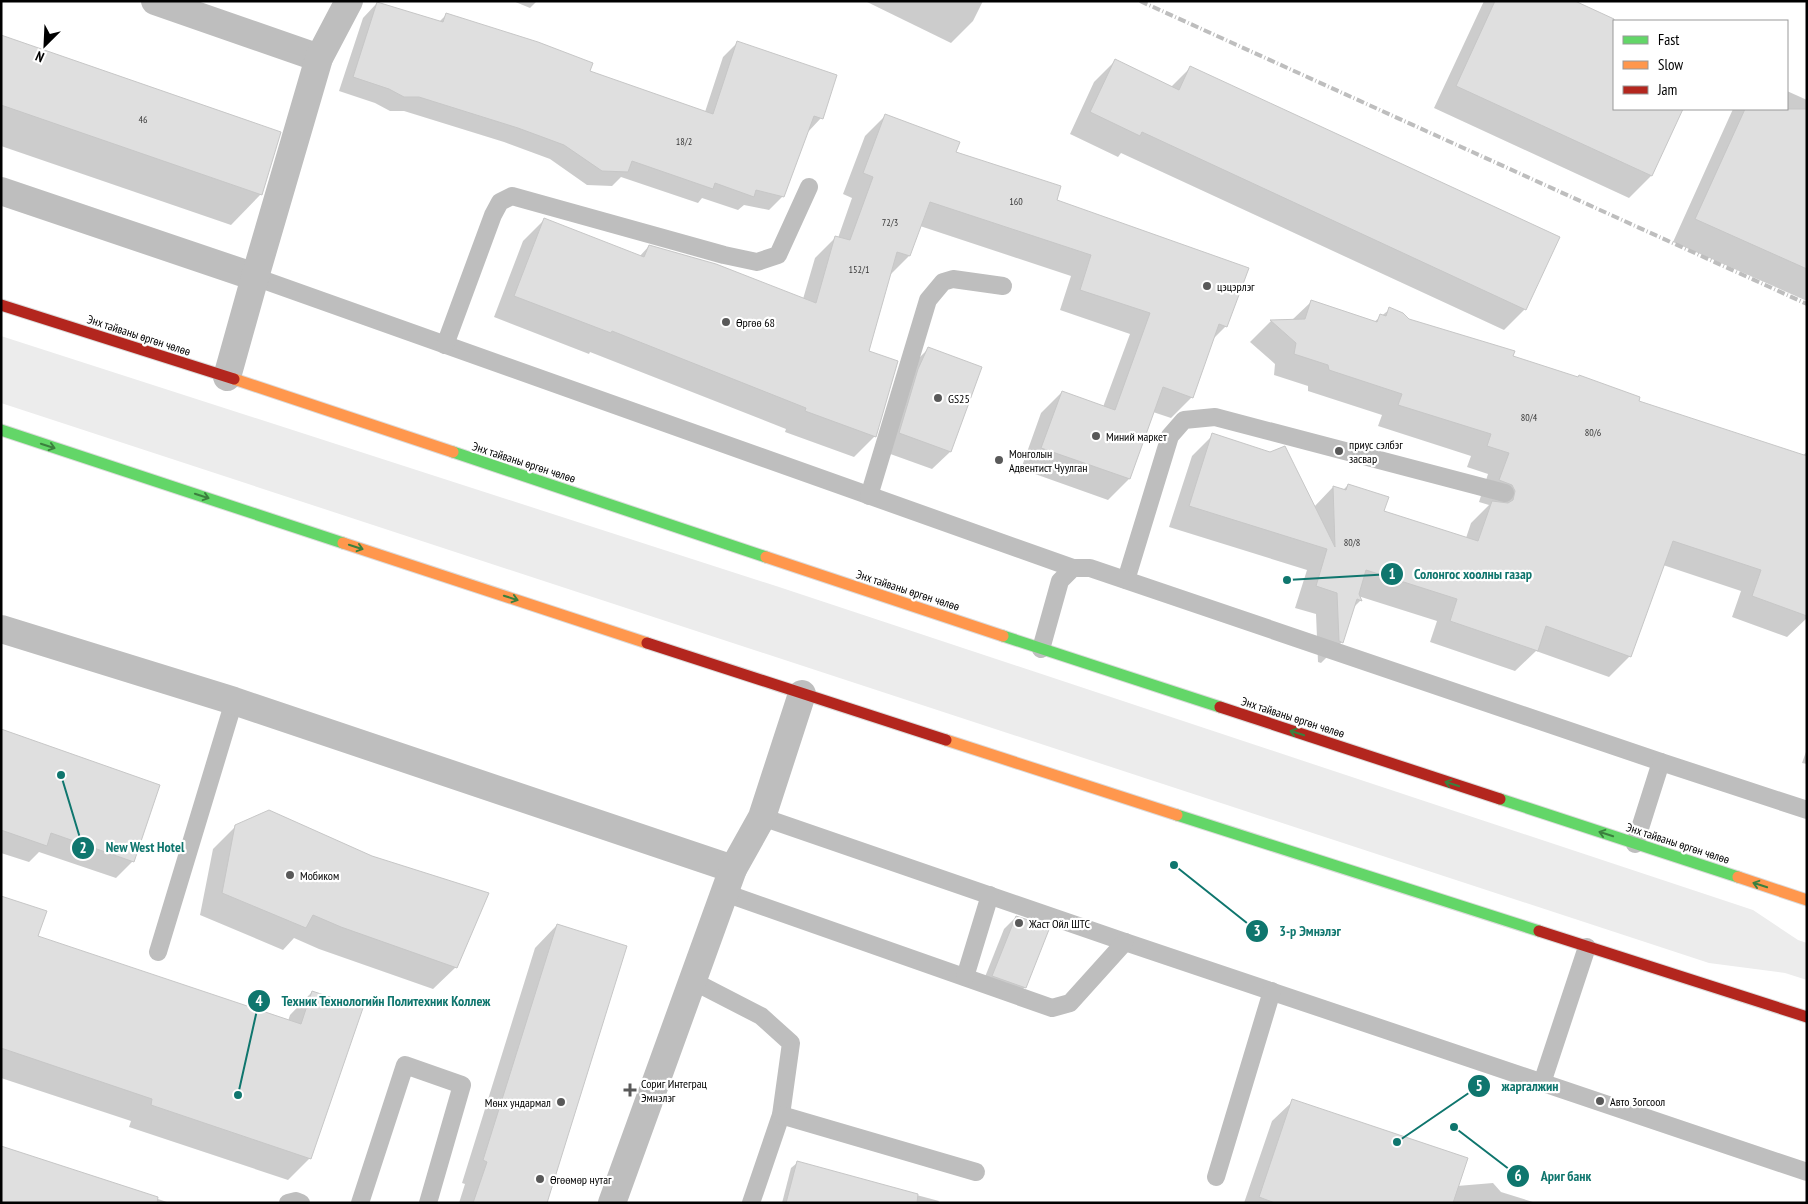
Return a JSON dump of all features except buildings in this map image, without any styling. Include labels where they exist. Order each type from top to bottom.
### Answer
[{"type":"highway","name":"Энх тайваны өргөн чөлөө","points":[[1,305],[227,377],[1041,649],[1807,900]]},
{"type":"highway","points":[[1,430],[802,694],[1807,1017]]},
{"type":"street","points":[[155,1],[320,58]]},
{"type":"street","points":[[227,377],[320,58],[349,1]]},
{"type":"street","points":[[1,190],[255,277]]},
{"type":"street","points":[[1,629],[234,701],[729,881]]},
{"type":"street","points":[[612,1203],[729,881],[762,817],[802,694]]},
{"type":"lane","points":[[320,58],[337,1]]},
{"type":"lane","points":[[445,345],[494,215],[500,202],[512,196],[724,255],[757,262],[778,255],[809,187]]},
{"type":"lane","points":[[255,277],[1073,568],[1090,568],[1807,810]]},
{"type":"lane","points":[[869,496],[928,300],[943,282],[953,279],[1003,286]]},
{"type":"lane","points":[[1126,580],[1170,436],[1184,420],[1215,417],[1505,493]]},
{"type":"lane","points":[[1041,649],[1060,582],[1073,568]]},
{"type":"lane","points":[[158,952],[234,701]]},
{"type":"lane","points":[[1635,844],[1661,762]]},
{"type":"lane","points":[[762,817],[1125,942],[1807,1172]]},
{"type":"lane","points":[[729,881],[965,977],[1052,1008],[1070,1003],[1125,942]]},
{"type":"lane","points":[[965,977],[990,895]]},
{"type":"lane","points":[[1542,1083],[1587,947]]},
{"type":"lane","points":[[693,981],[761,1016],[790,1043],[781,1115],[751,1203]]},
{"type":"lane","points":[[1216,1177],[1272,991]]},
{"type":"lane","points":[[360,1203],[405,1065],[462,1084],[428,1203]]},
{"type":"lane","points":[[781,1115],[976,1172]]},
{"type":"lane","points":[[288,1203],[296,1201],[301,1203]]},
{"type":"shaded area","points":[[1,336],[776,586],[1753,910],[1798,940],[1807,943],[1807,980],[1785,973],[1709,963],[1,403]]},
{"type":"railway","points":[[1140,1],[1807,304]]},
{"type":"traffic: fast","points":[[1,430],[343,543]]},
{"type":"traffic: fast","points":[[453,452],[766,557]]},
{"type":"traffic: fast","points":[[1003,636],[1220,707]]},
{"type":"traffic: fast","points":[[1500,799],[1738,877]]},
{"type":"traffic: fast","points":[[1177,815],[1539,931]]},
{"type":"traffic: slow","points":[[234,379],[453,452]]},
{"type":"traffic: slow","points":[[343,543],[647,643]]},
{"type":"traffic: slow","points":[[766,557],[1003,636]]},
{"type":"traffic: slow","points":[[946,740],[1177,815]]},
{"type":"traffic: slow","points":[[1738,877],[1807,900]]},
{"type":"traffic: jam","points":[[1,305],[234,379]]},
{"type":"traffic: jam","points":[[647,643],[946,740]]},
{"type":"traffic: jam","points":[[1220,707],[1500,799]]},
{"type":"traffic: jam","points":[[1539,931],[1807,1017]]},
{"type":"place","name":"цэцэрлэг","points":[[1207,286]]},
{"type":"place","name":"Өргөө 68","points":[[726,322]]},
{"type":"place","name":"GS25","points":[[938,398]]},
{"type":"place","name":"Миний маркет","points":[[1096,436]]},
{"type":"place","name":"приус сэлбэг засвар","points":[[1339,451]]},
{"type":"place","name":"Монголын Адвентист Чуулган","points":[[999,460]]},
{"type":"place","name":"Солонгос хоолны газар","points":[[1287,580]]},
{"type":"place","name":"New West Hotel","points":[[61,775]]},
{"type":"place","name":"3-р Эмнэлэг","points":[[1174,865]]},
{"type":"place","name":"Мобиком","points":[[290,875]]},
{"type":"place","name":"Жаст Ойл ШТС","points":[[1019,923]]},
{"type":"place","name":"Сориг Интеграц Эмнэлэг","points":[[630,1090]]},
{"type":"place","name":"Техник Технологийн Политехник Коллеж","points":[[238,1095]]},
{"type":"place","name":"Авто 3огсоол","points":[[1600,1101]]},
{"type":"place","name":"Мөнх ундармал","points":[[561,1102]]},
{"type":"place","name":"Ариг банк","points":[[1454,1127]]},
{"type":"place","name":"жаргалжин","points":[[1397,1142]]},
{"type":"place","name":"Өгөөмөр нутаг","points":[[540,1179]]}]
